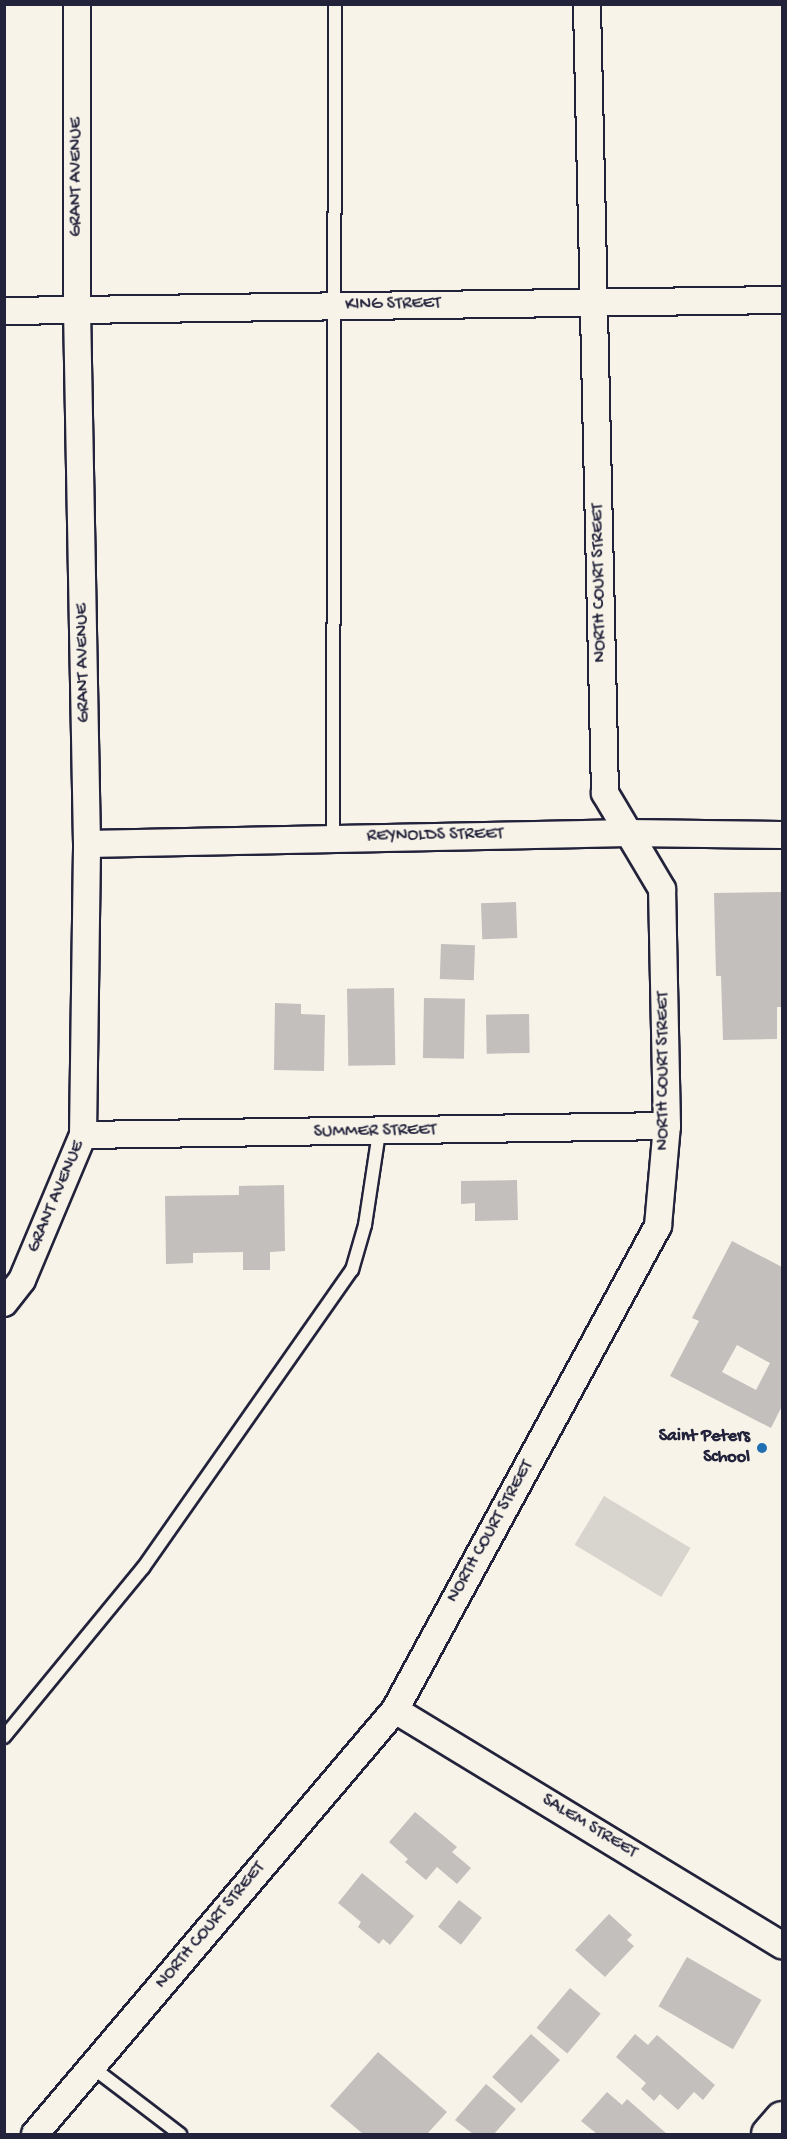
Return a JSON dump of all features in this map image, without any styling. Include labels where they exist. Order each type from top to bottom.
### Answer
[{"type":"street","name":"GRANT AVENUE","points":[[4,1303],[22,1280],[83,1135],[87,844],[77,310],[77,4]]},
{"type":"street","name":"NORTH COURT STREET","points":[[35,2134],[394,1710],[658,1226],[667,1126],[662,889],[605,794],[587,4]]},
{"type":"street","name":"KING STREET","points":[[4,311],[783,300]]},
{"type":"street","name":"REYNOLDS STREET","points":[[87,844],[333,837],[628,833],[783,835]]},
{"type":"street","name":"SUMMER STREET","points":[[83,1135],[667,1126]]},
{"type":"street","name":"SALEM STREET","points":[[394,1710],[783,1945]]},
{"type":"street","points":[[768,2134],[783,2118]]},
{"type":"lane","points":[[333,837],[335,4]]},
{"type":"lane","points":[[4,1737],[142,1568],[352,1270],[365,1225],[379,1132]]},
{"type":"lane","points":[[92,2067],[180,2134]]},
{"type":"shaded area","points":[[604,1496],[691,1548],[661,1597],[575,1545]]},
{"type":"building","points":[[782,892],[782,1007],[777,1007],[777,1039],[723,1040],[721,976],[716,976],[714,893]]},
{"type":"building","points":[[516,902],[517,938],[482,939],[481,903]]},
{"type":"building","points":[[441,944],[475,945],[474,980],[440,979]]},
{"type":"building","points":[[394,988],[395,1065],[348,1066],[347,989]]},
{"type":"building","points":[[424,998],[465,999],[464,1059],[423,1058]]},
{"type":"building","points":[[275,1003],[301,1004],[301,1014],[325,1015],[324,1071],[274,1070]]},
{"type":"building","points":[[529,1014],[530,1053],[487,1054],[486,1015]]},
{"type":"building","points":[[517,1180],[518,1220],[475,1221],[475,1203],[461,1204],[461,1181]]},
{"type":"building","points":[[284,1185],[285,1251],[270,1252],[270,1270],[243,1270],[243,1252],[193,1253],[193,1263],[166,1264],[165,1196],[239,1195],[239,1186]]},
{"type":"building","points":[[732,1241],[782,1267],[782,1406],[771,1428],[670,1376],[699,1321],[692,1318]],"holes":[[[737,1345],[770,1363],[756,1390],[722,1372]]]},
{"type":"building","points":[[415,1812],[457,1847],[452,1852],[471,1868],[457,1884],[437,1867],[426,1880],[405,1862],[408,1859],[389,1842]]},
{"type":"building","points":[[362,1873],[414,1916],[390,1945],[383,1939],[379,1944],[358,1927],[361,1922],[338,1903]]},
{"type":"building","points":[[459,1900],[482,1918],[461,1945],[438,1927]]},
{"type":"building","points":[[609,1914],[632,1935],[627,1940],[634,1946],[605,1977],[575,1950]]},
{"type":"building","points":[[687,1957],[761,2000],[733,2049],[659,2006]]},
{"type":"building","points":[[570,1988],[601,2014],[567,2054],[537,2028]]},
{"type":"building","points":[[531,2034],[560,2060],[521,2103],[492,2077]]},
{"type":"building","points":[[635,2034],[648,2045],[657,2035],[715,2085],[703,2100],[694,2092],[678,2110],[660,2094],[654,2101],[641,2089],[646,2083],[616,2057]]},
{"type":"building","points":[[378,2052],[447,2112],[427,2134],[363,2134],[330,2106]]},
{"type":"building","points":[[486,2084],[516,2109],[494,2134],[473,2134],[455,2120]]},
{"type":"building","points":[[607,2092],[622,2105],[627,2099],[667,2134],[597,2134],[581,2121]]},
{"type":"place","name":"Saint Peters School","points":[[762,1448]]}]
